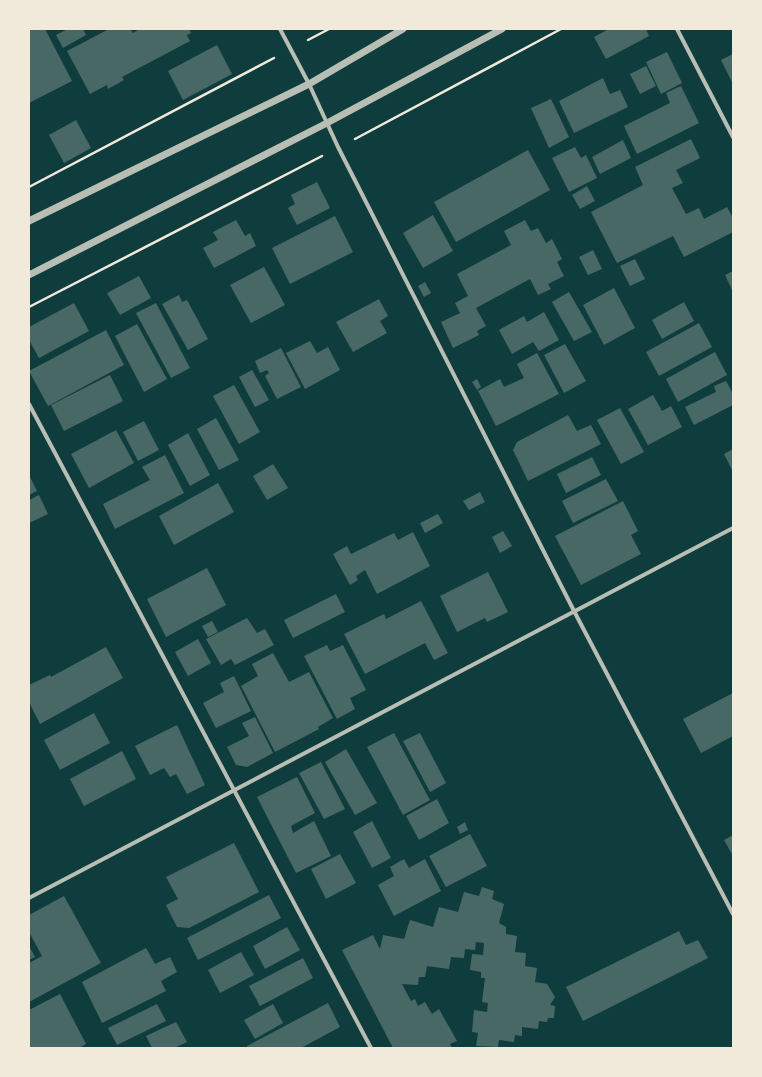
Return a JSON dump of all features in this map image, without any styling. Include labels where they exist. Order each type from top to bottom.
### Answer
[{"type":"street","points":[[280,29],[309,84],[338,147],[574,611],[733,914]]},
{"type":"street","points":[[29,221],[309,84],[403,29]]},
{"type":"street","points":[[29,275],[327,123],[502,29]]},
{"type":"street","points":[[677,29],[733,138]]},
{"type":"street","points":[[29,404],[371,1048]]},
{"type":"street","points":[[29,898],[234,792],[733,528]]},
{"type":"path","points":[[29,187],[329,29]]},
{"type":"path","points":[[29,307],[562,29]]},
{"type":"building","points":[[29,29],[45,29],[72,81],[29,103]]},
{"type":"building","points":[[68,29],[83,29],[86,35],[63,48],[56,35]]},
{"type":"building","points":[[109,29],[130,29],[133,33],[140,29],[189,29],[191,33],[187,35],[190,41],[122,77],[124,80],[108,89],[107,85],[90,94],[67,51]]},
{"type":"building","points":[[609,29],[646,29],[649,36],[606,59],[594,37]]},
{"type":"building","points":[[217,45],[232,74],[183,100],[168,71]]},
{"type":"building","points":[[667,52],[682,83],[661,94],[646,62]]},
{"type":"building","points":[[733,54],[733,84],[721,60]]},
{"type":"building","points":[[646,66],[656,86],[640,94],[630,74]]},
{"type":"building","points":[[603,78],[610,94],[620,90],[628,107],[574,133],[559,101]]},
{"type":"building","points":[[681,86],[699,123],[637,154],[624,126],[670,103],[666,93]]},
{"type":"building","points":[[551,99],[569,137],[549,148],[531,108]]},
{"type":"building","points":[[76,120],[91,148],[64,163],[49,135]]},
{"type":"building","points":[[691,139],[700,158],[676,170],[683,183],[672,188],[686,214],[699,208],[704,219],[727,207],[733,218],[733,232],[684,257],[673,236],[617,263],[591,212],[643,185],[635,167]]},
{"type":"building","points":[[623,140],[631,158],[600,174],[592,157]]},
{"type":"building","points":[[575,147],[581,158],[586,155],[597,178],[569,192],[552,158]]},
{"type":"building","points":[[528,150],[550,190],[456,242],[434,202]]},
{"type":"building","points":[[317,182],[330,208],[297,225],[288,208],[295,204],[291,195]]},
{"type":"building","points":[[587,186],[595,201],[580,209],[572,195]]},
{"type":"building","points":[[433,215],[453,251],[423,268],[403,233]]},
{"type":"building","points":[[335,216],[353,252],[290,284],[272,248]]},
{"type":"building","points":[[236,220],[245,236],[250,233],[256,246],[214,268],[203,248],[218,240],[213,232]]},
{"type":"building","points":[[525,220],[531,231],[538,228],[546,243],[552,239],[562,259],[557,262],[564,276],[548,284],[551,289],[538,295],[530,279],[476,308],[486,326],[477,331],[479,335],[453,348],[441,322],[460,313],[455,303],[468,296],[457,274],[511,245],[504,231]]},
{"type":"building","points":[[593,250],[602,269],[588,275],[579,257]]},
{"type":"building","points":[[635,259],[645,279],[630,286],[620,266]]},
{"type":"building","points":[[264,267],[285,305],[251,323],[230,285]]},
{"type":"building","points":[[733,271],[733,292],[725,275]]},
{"type":"building","points":[[139,276],[151,298],[120,315],[107,293]]},
{"type":"building","points":[[425,282],[431,293],[424,297],[418,286]]},
{"type":"building","points":[[614,288],[635,328],[604,345],[583,305]]},
{"type":"building","points":[[569,292],[592,332],[574,341],[552,302]]},
{"type":"building","points":[[179,295],[182,302],[187,300],[208,339],[188,350],[162,304]]},
{"type":"building","points":[[379,299],[388,316],[380,321],[387,333],[353,352],[336,322]]},
{"type":"building","points":[[684,302],[694,321],[662,339],[652,320]]},
{"type":"building","points":[[74,303],[89,331],[39,358],[29,340],[29,327]]},
{"type":"building","points":[[156,303],[190,368],[171,378],[136,313]]},
{"type":"building","points":[[544,312],[559,340],[539,351],[533,342],[512,354],[499,330],[524,316],[527,322]]},
{"type":"building","points":[[699,323],[712,347],[659,376],[646,352]]},
{"type":"building","points":[[137,324],[167,379],[144,392],[115,336]]},
{"type":"building","points":[[106,330],[124,365],[48,406],[29,371]]},
{"type":"building","points":[[310,341],[317,353],[328,347],[340,370],[305,389],[286,353]]},
{"type":"building","points":[[565,344],[586,381],[564,393],[544,355]]},
{"type":"building","points":[[281,348],[301,387],[277,399],[265,376],[269,373],[267,370],[260,373],[255,361]]},
{"type":"building","points":[[715,352],[727,375],[678,402],[666,379]]},
{"type":"building","points":[[537,353],[559,394],[496,426],[478,391],[500,379],[504,387],[524,378],[517,364]]},
{"type":"building","points":[[252,370],[269,400],[255,407],[239,377]]},
{"type":"building","points":[[110,375],[123,401],[64,431],[51,405]]},
{"type":"building","points":[[477,379],[481,387],[477,390],[472,382]]},
{"type":"building","points":[[726,381],[733,394],[733,405],[694,425],[685,407],[716,392],[714,386]]},
{"type":"building","points":[[234,385],[260,432],[239,444],[213,396]]},
{"type":"building","points":[[653,395],[662,411],[671,406],[682,427],[648,445],[628,409]]},
{"type":"building","points":[[620,408],[644,452],[621,464],[597,420]]},
{"type":"building","points":[[568,415],[577,431],[591,425],[601,444],[528,481],[513,450],[517,442]]},
{"type":"building","points":[[216,418],[239,460],[219,470],[197,429]]},
{"type":"building","points":[[144,421],[159,450],[138,461],[123,432]]},
{"type":"building","points":[[116,430],[134,463],[89,488],[71,454]]},
{"type":"building","points":[[188,433],[210,475],[190,486],[168,445]]},
{"type":"building","points":[[733,449],[733,472],[724,454]]},
{"type":"building","points":[[165,455],[184,493],[115,529],[103,504],[150,480],[142,467]]},
{"type":"building","points":[[592,457],[601,475],[566,493],[557,474]]},
{"type":"building","points":[[273,464],[288,488],[267,500],[253,476]]},
{"type":"building","points":[[29,475],[37,491],[29,495]]},
{"type":"building","points":[[606,479],[618,501],[573,523],[562,501]]},
{"type":"building","points":[[218,483],[234,512],[174,545],[159,516]]},
{"type":"building","points":[[480,492],[485,502],[469,510],[463,501]]},
{"type":"building","points":[[39,495],[48,514],[29,523],[29,500]]},
{"type":"building","points":[[623,501],[638,531],[631,535],[641,554],[581,585],[555,536]]},
{"type":"building","points":[[438,514],[443,523],[425,533],[420,523]]},
{"type":"building","points":[[503,531],[512,546],[500,553],[492,537]]},
{"type":"building","points":[[413,532],[430,566],[377,594],[365,570],[356,576],[358,580],[350,585],[333,554],[347,546],[351,554],[394,533],[398,540]]},
{"type":"building","points":[[207,568],[226,605],[166,637],[147,599]]},
{"type":"building","points":[[488,572],[508,612],[487,622],[485,618],[457,632],[440,596]]},
{"type":"building","points":[[336,594],[345,612],[293,638],[284,620]]},
{"type":"building","points":[[421,601],[448,653],[434,660],[425,643],[365,674],[344,634],[384,614],[386,619]]},
{"type":"building","points":[[247,618],[257,633],[265,629],[274,645],[235,665],[231,659],[221,665],[206,639]]},
{"type":"building","points":[[212,621],[218,632],[208,637],[202,626]]},
{"type":"building","points":[[198,639],[211,663],[188,676],[175,652]]},
{"type":"building","points":[[327,645],[330,651],[343,645],[366,690],[350,698],[355,709],[337,719],[304,656]]},
{"type":"building","points":[[106,647],[123,678],[40,724],[29,702],[29,685],[50,675],[51,677]]},
{"type":"building","points":[[273,653],[289,682],[309,672],[333,718],[318,727],[319,729],[275,752],[241,686],[258,676],[252,664]]},
{"type":"building","points":[[234,676],[251,711],[216,728],[203,703],[224,692],[220,683]]},
{"type":"building","points":[[733,693],[733,736],[701,753],[683,719]]},
{"type":"building","points":[[94,713],[110,743],[60,770],[44,740]]},
{"type":"building","points":[[255,717],[273,753],[247,767],[236,765],[227,747],[249,736],[242,723]]},
{"type":"building","points":[[177,725],[205,785],[187,794],[176,774],[170,777],[164,768],[150,775],[135,746]]},
{"type":"building","points":[[394,733],[430,800],[403,815],[367,747]]},
{"type":"building","points":[[420,733],[446,783],[430,792],[403,741]]},
{"type":"building","points":[[346,749],[377,803],[355,815],[325,762]]},
{"type":"building","points":[[122,751],[136,779],[84,806],[70,779]]},
{"type":"building","points":[[321,762],[345,809],[324,819],[299,773]]},
{"type":"building","points":[[297,777],[315,813],[291,826],[293,833],[314,821],[331,856],[296,873],[257,797]]},
{"type":"building","points":[[437,799],[449,823],[419,840],[406,816]]},
{"type":"building","points":[[372,821],[391,858],[372,868],[353,832]]},
{"type":"building","points":[[465,822],[468,830],[460,834],[457,827]]},
{"type":"building","points":[[470,834],[487,866],[446,887],[429,856]]},
{"type":"building","points":[[733,835],[733,856],[724,840]]},
{"type":"building","points":[[234,843],[259,892],[189,928],[177,927],[166,905],[178,899],[166,877]]},
{"type":"building","points":[[340,854],[356,883],[326,899],[311,869]]},
{"type":"building","points":[[404,859],[409,868],[425,859],[441,891],[394,916],[378,885],[394,876],[390,867]]},
{"type":"building","points":[[482,887],[494,891],[492,899],[504,904],[499,923],[506,927],[506,934],[517,936],[515,952],[526,953],[525,966],[537,968],[535,982],[547,984],[555,997],[550,1005],[555,1006],[554,1018],[548,1018],[547,1022],[539,1021],[538,1029],[522,1027],[522,1036],[515,1035],[514,1042],[499,1040],[498,1047],[476,1046],[478,1033],[472,1032],[474,1010],[487,1012],[488,1003],[482,1002],[485,978],[481,978],[481,972],[470,970],[472,954],[483,955],[484,943],[476,942],[475,950],[465,949],[464,958],[451,957],[449,969],[427,966],[425,977],[419,977],[418,985],[402,984],[411,1001],[415,999],[418,1006],[425,1002],[432,1014],[439,1009],[457,1041],[450,1044],[452,1048],[393,1048],[342,950],[373,935],[380,949],[383,935],[404,939],[410,920],[433,927],[439,907],[458,912],[464,892],[479,896]]},
{"type":"building","points":[[269,895],[281,918],[198,960],[187,938]]},
{"type":"building","points":[[64,896],[101,963],[29,1002],[29,963],[42,956],[29,932],[29,915]]},
{"type":"building","points":[[287,927],[300,950],[265,969],[253,946]]},
{"type":"building","points":[[679,931],[686,945],[698,940],[708,958],[583,1021],[566,987]]},
{"type":"building","points":[[29,946],[35,957],[29,960]]},
{"type":"building","points":[[146,948],[155,964],[170,957],[177,972],[161,981],[166,991],[102,1023],[82,982]]},
{"type":"building","points":[[241,952],[254,975],[220,993],[208,970]]},
{"type":"building","points":[[303,958],[313,978],[260,1006],[249,986]]},
{"type":"building","points":[[60,994],[86,1044],[79,1048],[29,1048],[29,1010]]},
{"type":"building","points":[[328,1003],[340,1027],[301,1048],[248,1048],[247,1046]]},
{"type":"building","points":[[157,1004],[166,1021],[117,1045],[108,1028]]},
{"type":"building","points":[[273,1004],[283,1023],[255,1039],[244,1020]]},
{"type":"building","points":[[176,1022],[187,1042],[174,1048],[152,1048],[146,1036]]}]
